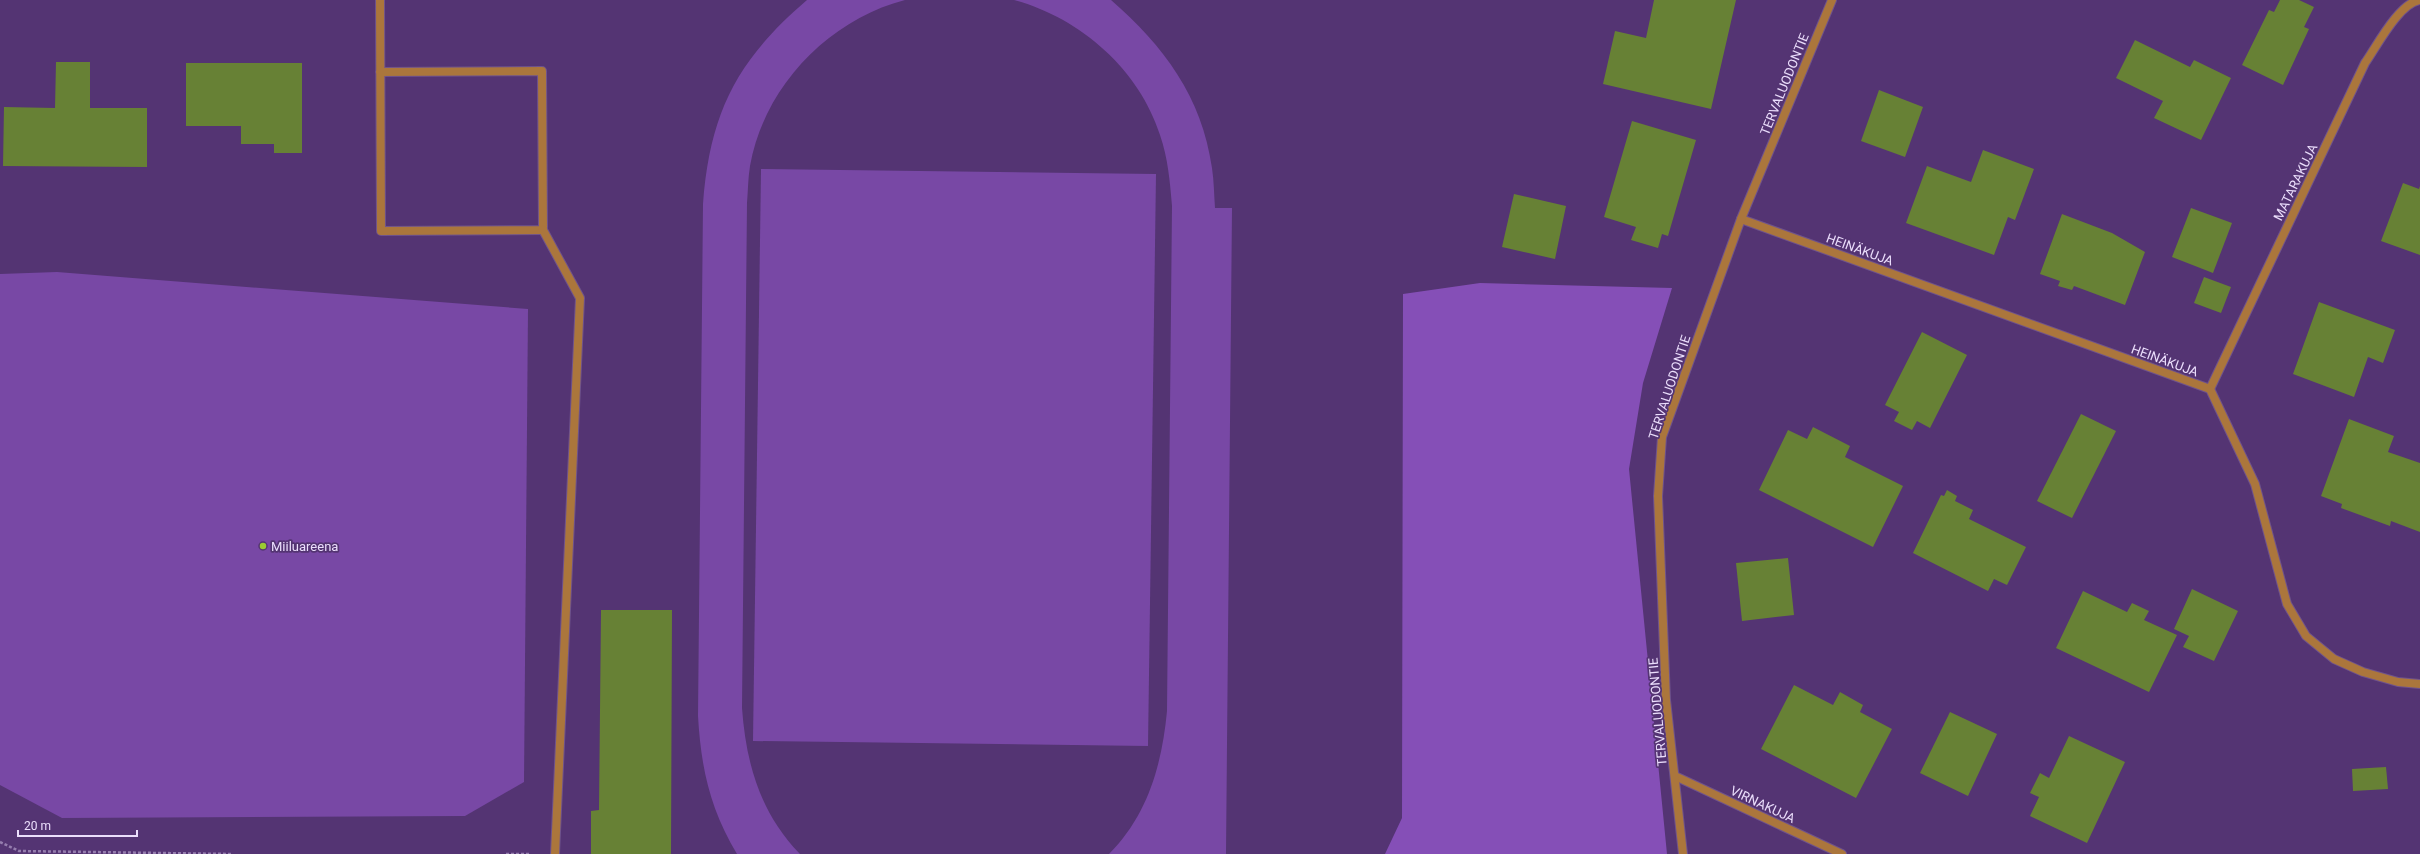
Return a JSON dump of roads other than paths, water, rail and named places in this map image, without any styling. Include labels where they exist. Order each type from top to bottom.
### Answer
[{"type":"street","points":[[380,0],[381,231],[543,230]]},
{"type":"street","name":"TERVALUODONTIE","points":[[1683,854],[1666,700],[1658,496],[1662,437],[1741,219],[1832,0]]},
{"type":"street","name":"MATARAKUJA","points":[[2210,389],[2366,63],[2395,18],[2415,1],[2420,0]]},
{"type":"street","points":[[380,72],[542,71],[543,230],[580,298],[555,854]]},
{"type":"street","name":"HEINÄKUJA","points":[[1741,219],[2210,389],[2255,484],[2287,604],[2306,636],[2334,659],[2363,672],[2398,682],[2420,684]]},
{"type":"street","name":"VIRNAKUJA","points":[[1675,776],[1842,854]]},
{"type":"place","name":"Miiluareena","points":[[263,546]]}]
